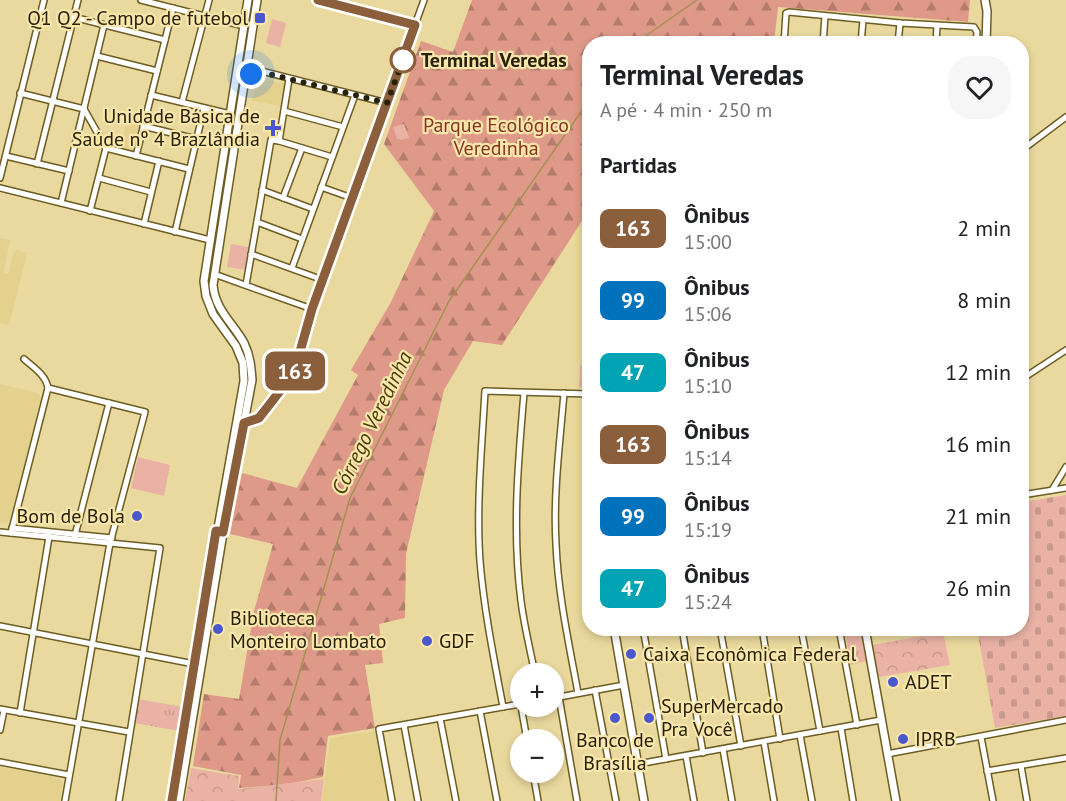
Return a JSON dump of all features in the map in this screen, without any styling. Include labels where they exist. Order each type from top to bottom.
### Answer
[{"type":"street","points":[[0,178],[44,0]]},
{"type":"street","points":[[37,164],[78,0]]},
{"type":"street","points":[[143,0],[244,26]]},
{"type":"street","points":[[182,102],[209,0]]},
{"type":"street","points":[[190,718],[194,664],[252,380],[250,361],[244,343],[206,296],[210,240],[248,0]]},
{"type":"street","points":[[176,801],[244,381],[243,363],[236,346],[213,314],[214,273],[257,0]]},
{"type":"street","points":[[318,0],[415,25]]},
{"type":"street","points":[[244,423],[259,418],[294,373],[312,309],[424,0]]},
{"type":"street","points":[[985,0],[986,36]]},
{"type":"street","points":[[136,156],[173,8]]},
{"type":"street","points":[[785,36],[786,13],[789,12],[863,20],[974,27],[976,36]]},
{"type":"street","points":[[824,36],[825,16]]},
{"type":"street","points":[[73,17],[165,40]]},
{"type":"street","points":[[862,36],[863,20]]},
{"type":"street","points":[[899,36],[900,23]]},
{"type":"street","points":[[61,203],[104,25]]},
{"type":"street","points":[[936,36],[937,26]]},
{"type":"street","points":[[97,56],[157,71]]},
{"type":"street","points":[[246,67],[387,103]]},
{"type":"street","points":[[244,79],[251,74],[261,72]]},
{"type":"street","points":[[279,141],[289,79]]},
{"type":"street","points":[[20,93],[84,109],[106,148],[90,211]]},
{"type":"street","points":[[151,95],[204,108],[229,117],[238,123]]},
{"type":"street","points":[[292,268],[355,95]]},
{"type":"street","points":[[175,232],[204,108]]},
{"type":"street","points":[[284,111],[343,127]]},
{"type":"street","points":[[1029,145],[1066,117]]},
{"type":"street","points":[[143,126],[196,140]]},
{"type":"street","points":[[246,285],[271,140],[332,157]]},
{"type":"street","points":[[106,148],[189,169]]},
{"type":"street","points":[[283,198],[302,148]]},
{"type":"street","points":[[6,156],[69,171]]},
{"type":"street","points":[[144,224],[159,161]]},
{"type":"street","points":[[99,178],[151,192]]},
{"type":"street","points":[[219,181],[222,184],[228,183]]},
{"type":"street","points":[[321,187],[352,198]]},
{"type":"street","points":[[0,188],[210,240]]},
{"type":"street","points":[[262,190],[313,209]]},
{"type":"street","points":[[217,194],[224,193],[226,196]]},
{"type":"street","points":[[256,222],[302,239]]},
{"type":"street","points":[[251,254],[323,280]]},
{"type":"street","points":[[207,262],[211,267],[216,264]]},
{"type":"street","points":[[206,272],[211,270],[312,309]]},
{"type":"street","points":[[1029,374],[1066,350]]},
{"type":"street","points":[[11,531],[48,388],[42,375],[24,359]]},
{"type":"street","points":[[48,388],[145,412],[111,540],[65,801]]},
{"type":"street","points":[[503,707],[487,617],[480,560],[481,459],[485,391],[582,394]]},
{"type":"street","points":[[524,393],[516,538],[521,601],[533,663]]},
{"type":"street","points":[[564,393],[557,489],[556,543],[561,597],[578,693]]},
{"type":"street","points":[[74,537],[110,403]]},
{"type":"street","points":[[1052,490],[1066,467]]},
{"type":"street","points":[[1029,494],[1066,488]]},
{"type":"street","points":[[0,532],[111,540],[160,548],[119,801]]},
{"type":"street","points":[[20,712],[48,534]]},
{"type":"street","points":[[0,626],[194,664]]},
{"type":"street","points":[[615,636],[644,801]]},
{"type":"street","points":[[644,636],[666,759]]},
{"type":"street","points":[[683,636],[703,753]]},
{"type":"street","points":[[721,636],[741,746]]},
{"type":"street","points":[[763,636],[780,739]]},
{"type":"street","points":[[802,636],[820,731]]},
{"type":"street","points":[[840,636],[857,725]]},
{"type":"street","points":[[866,636],[896,801]]},
{"type":"street","points":[[564,696],[624,685]]},
{"type":"street","points":[[595,690],[616,801]]},
{"type":"street","points":[[393,801],[379,729],[510,706]]},
{"type":"street","points":[[0,730],[2,709],[129,732]]},
{"type":"street","points":[[480,711],[497,801]]},
{"type":"street","points":[[560,717],[577,801]]},
{"type":"street","points":[[440,718],[456,801]]},
{"type":"street","points":[[638,764],[881,720]]},
{"type":"street","points":[[887,754],[1066,720]]},
{"type":"street","points":[[404,725],[418,801]]},
{"type":"street","points":[[841,728],[853,801]]},
{"type":"street","points":[[801,735],[812,801]]},
{"type":"street","points":[[981,736],[993,801]]},
{"type":"street","points":[[764,742],[774,801]]},
{"type":"street","points":[[723,749],[732,801]]},
{"type":"street","points":[[686,756],[694,801]]},
{"type":"street","points":[[987,771],[1066,758]]},
{"type":"street","points":[[0,762],[69,775]]},
{"type":"street","points":[[1021,766],[1027,801]]},
{"type":"street","points":[[535,783],[538,801]]},
{"type":"shaded area","points":[[257,78],[286,84],[281,106],[252,101]]},
{"type":"shaded area","points":[[128,116],[143,120],[135,152],[120,149]]},
{"type":"shaded area","points":[[0,238],[10,240],[4,273],[8,274],[14,252],[17,250],[27,253],[9,325],[0,323]]},
{"type":"shaded area","points":[[0,384],[38,393],[41,397],[11,520],[6,523],[0,522]]},
{"type":"shaded area","points":[[377,731],[389,801],[322,801],[330,738]]},
{"type":"shaded area","points":[[0,767],[60,778],[63,783],[60,801],[0,801]]},
{"type":"green space","name":"Parque Ecológico Veredinha","points":[[472,0],[970,0],[968,22],[778,7],[775,36],[582,36],[582,221],[502,345],[473,341],[444,390],[406,554],[405,618],[379,624],[383,663],[365,665],[375,728],[328,736],[323,777],[283,785],[239,788],[241,775],[193,766],[204,694],[239,699],[254,611],[273,544],[230,534],[242,473],[297,488],[358,375],[351,370],[391,302],[434,211],[384,144],[421,41],[453,52]]},
{"type":"green space","points":[[272,19],[286,23],[280,47],[266,43]]},
{"type":"green space","points":[[404,124],[409,138],[398,141],[393,127]]},
{"type":"green space","points":[[231,244],[249,247],[245,270],[227,267]]},
{"type":"green space","points":[[580,365],[582,365],[582,387],[579,387]]},
{"type":"green space","points":[[138,457],[170,465],[164,496],[131,488]]},
{"type":"green space","points":[[1066,495],[1066,716],[995,728],[978,636],[1029,636],[1029,501]]},
{"type":"green space","points":[[845,636],[861,636],[866,661],[851,665]]},
{"type":"green space","points":[[921,636],[944,636],[950,665],[879,677],[873,645]]},
{"type":"green space","points":[[138,699],[184,707],[180,731],[134,723]]},
{"type":"green space","points":[[191,768],[239,776],[238,789],[324,779],[321,801],[185,801]]},
{"type":"green space","points":[[273,788],[274,801],[247,801],[245,789]]},
{"type":"waterway","name":"Córrego Veredinha","points":[[645,36],[697,0]]},
{"type":"waterway","name":"Córrego Veredinha","points":[[276,801],[280,740],[350,498],[449,301],[582,110]]},
{"type":"bus line","name":"163","points":[[172,801],[216,531],[223,532],[244,423],[259,418],[294,373],[312,309],[415,25],[318,0]]},
{"type":"place","name":"Q1 Q2 - Campo de futebol","points":[[260,18]]},
{"type":"place","name":"Terminal Veredas","points":[[403,60]]},
{"type":"place","name":"Unidade Básica de Saúde nº 4 Brazlândia","points":[[273,128]]},
{"type":"place","name":"Bom de Bola","points":[[137,516]]},
{"type":"place","name":"Biblioteca Monteiro Lombato","points":[[218,629]]},
{"type":"place","name":"GDF","points":[[427,641]]},
{"type":"place","name":"Caixa Econômica Federal","points":[[631,654]]},
{"type":"place","name":"ADET","points":[[893,682]]},
{"type":"place","name":"Banco de Brasília","points":[[615,718]]},
{"type":"place","name":"SuperMercado Pra Você","points":[[649,718]]},
{"type":"place","name":"IPRB","points":[[903,739]]},
{"type":"route","points":[[251,74],[261,72],[387,103],[403,60]]}]
